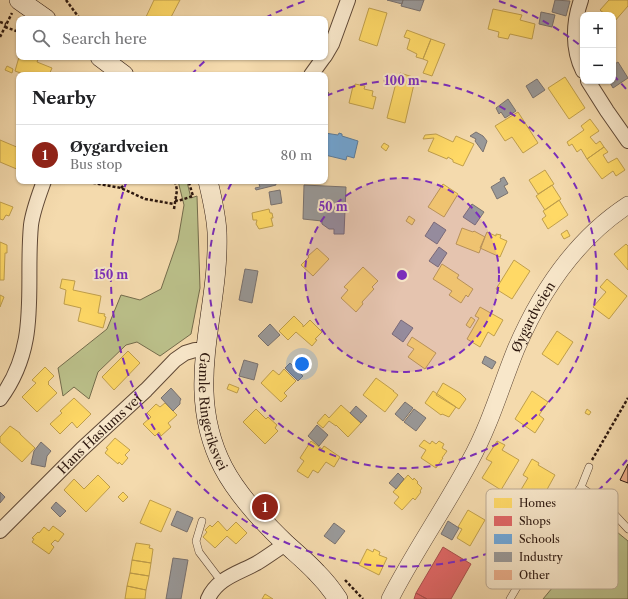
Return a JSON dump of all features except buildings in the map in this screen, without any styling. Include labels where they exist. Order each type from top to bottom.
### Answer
[{"type":"main road","points":[[16,7],[38,16]]},
{"type":"main road","points":[[103,60],[116,72]]},
{"type":"main road","name":"Gamle Ringeriksvei","points":[[201,184],[213,202],[217,232],[213,291],[205,350],[203,378],[204,404],[215,450],[223,468],[241,495],[286,544],[317,573],[338,599]]},
{"type":"street","points":[[328,51],[332,44],[348,0]]},
{"type":"street","points":[[580,66],[575,45],[576,18],[581,0]]},
{"type":"street","points":[[313,72],[322,60]]},
{"type":"street","points":[[590,84],[628,141]]},
{"type":"street","points":[[0,399],[7,390],[19,367],[26,344],[30,282],[31,224],[35,205],[43,184]]},
{"type":"street","name":"Øygardveien","points":[[390,599],[483,435],[516,350],[528,323],[541,300],[570,257],[605,222],[628,205]]},
{"type":"street","name":"Hans Haslums vei","points":[[0,531],[82,449],[176,360],[185,353],[195,350],[205,350]]},
{"type":"street","points":[[208,599],[214,588],[221,581],[257,564],[286,544]]},
{"type":"lane","points":[[584,489],[581,487],[589,466]]},
{"type":"lane","points":[[618,518],[628,529]]},
{"type":"lane","points":[[202,521],[196,541],[200,552],[221,581]]},
{"type":"lane","points":[[510,599],[516,589]]},
{"type":"path","points":[[66,0],[78,16]]},
{"type":"path","points":[[0,37],[16,7]]},
{"type":"path","points":[[0,22],[16,31]]},
{"type":"path","points":[[99,184],[121,188],[145,199],[174,204]]},
{"type":"path","points":[[121,188],[125,184]]},
{"type":"path","points":[[174,209],[177,190],[176,184]]},
{"type":"path","points":[[175,200],[178,201],[193,196],[189,184]]},
{"type":"path","points":[[589,466],[628,398]]},
{"type":"green space","points":[[179,184],[188,184],[191,198],[197,196],[200,288],[191,334],[160,356],[137,342],[126,345],[98,372],[89,399],[74,387],[63,396],[58,368],[107,329],[121,295],[140,300],[161,289],[178,240],[184,205]]},
{"type":"green space","points":[[618,533],[628,541],[628,599],[543,599],[551,589],[618,589]]},
{"type":"place","name":"Øygardveien","points":[[265,507]]}]
